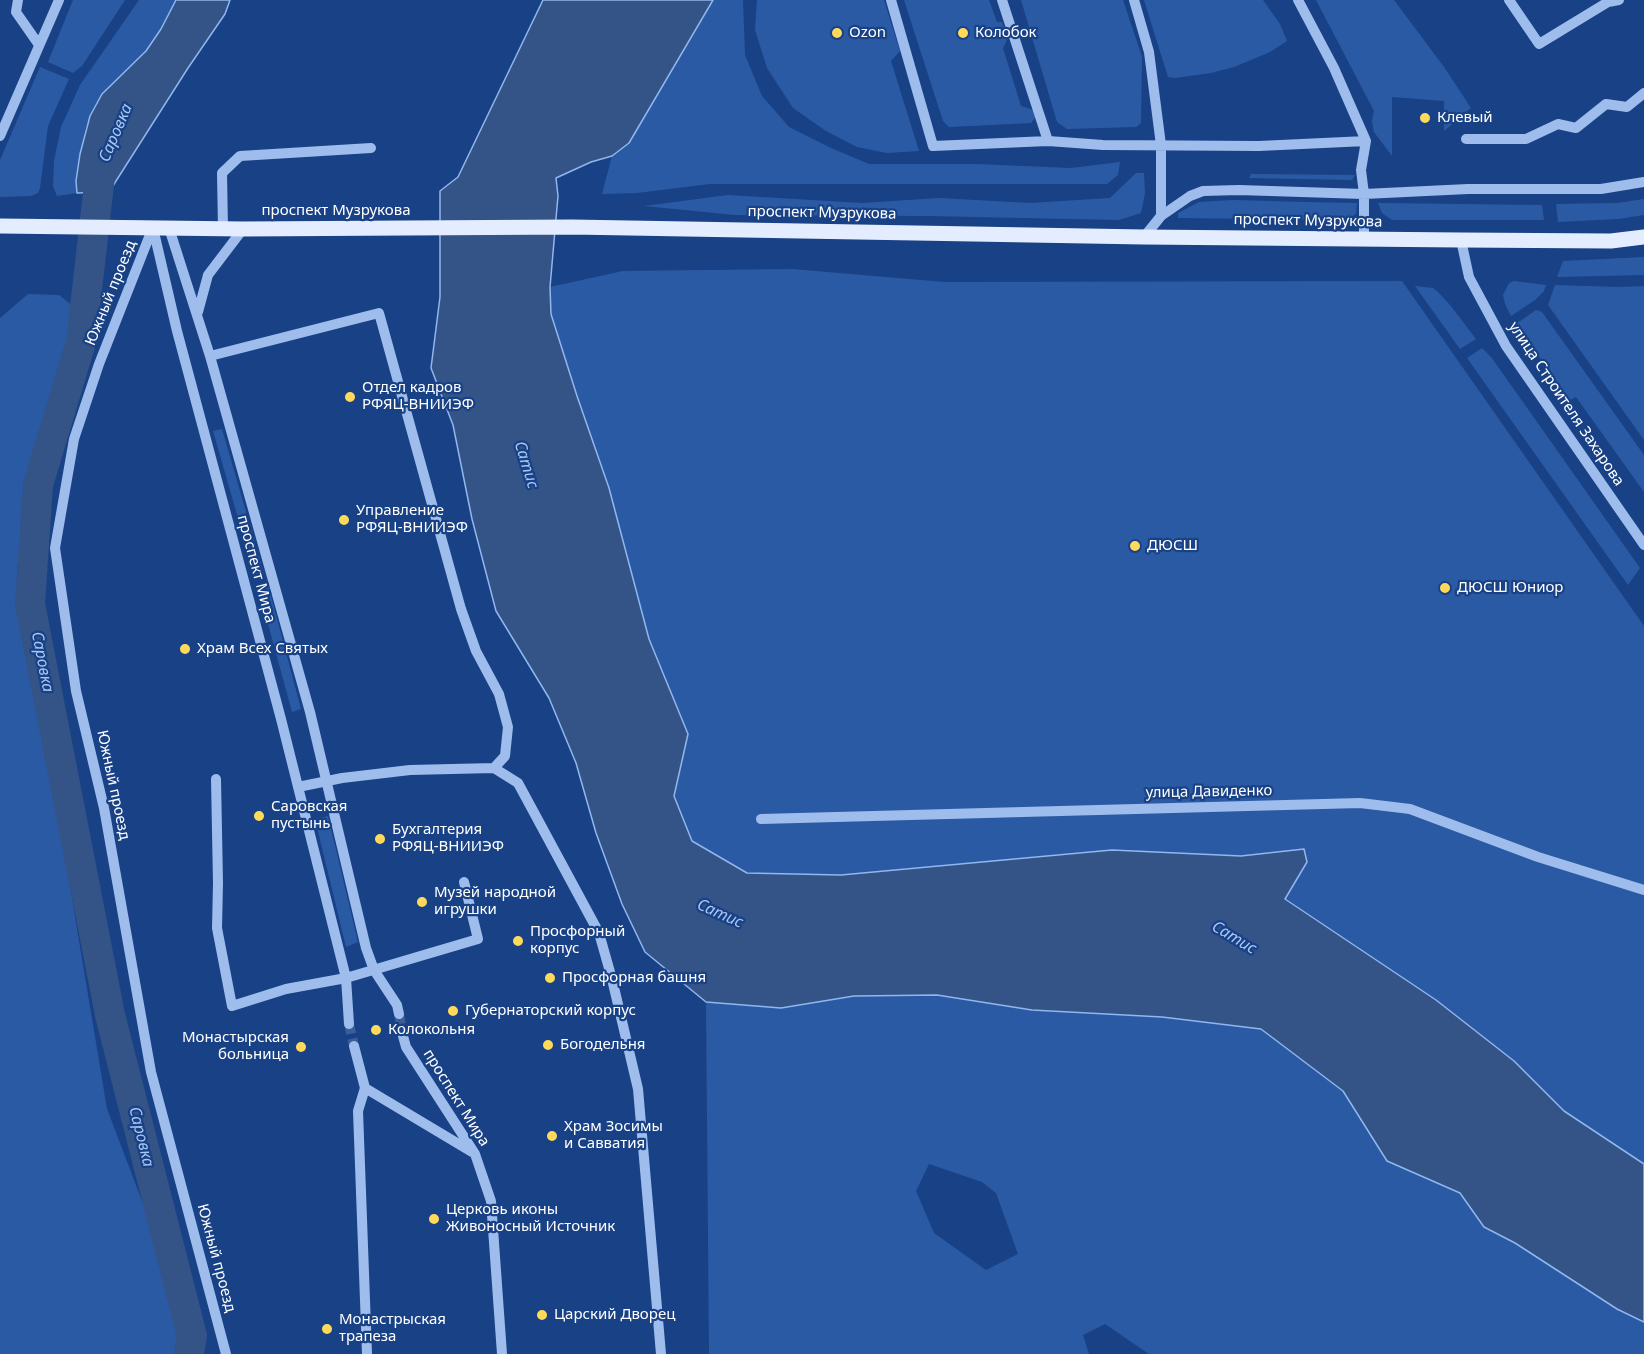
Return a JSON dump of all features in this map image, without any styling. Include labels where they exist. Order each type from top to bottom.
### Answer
[{"type":"main road","name":"проспект Музрукова","points":[[0,226],[223,229],[572,227],[1364,240],[1611,241],[1644,237]]},
{"type":"street","points":[[18,0],[16,12],[39,45]]},
{"type":"street","points":[[0,136],[59,0]]},
{"type":"street","points":[[891,0],[933,146],[1048,141],[1103,145],[1259,146],[1366,141]]},
{"type":"street","points":[[1002,0],[1048,141]]},
{"type":"street","points":[[1134,0],[1149,52],[1161,145],[1161,216]]},
{"type":"street","points":[[1298,0],[1334,68],[1366,141],[1361,170],[1364,194],[1364,240]]},
{"type":"street","points":[[1509,0],[1539,44],[1611,1]]},
{"type":"street","points":[[1466,139],[1526,139],[1558,124],[1576,128],[1606,104],[1627,106],[1644,93]]},
{"type":"street","points":[[223,229],[222,173],[240,156],[371,148]]},
{"type":"street","points":[[1144,237],[1161,216],[1190,196],[1203,192],[1239,190],[1364,194],[1468,189],[1601,189],[1644,182]]},
{"type":"street","name":"проспект Мира","points":[[153,227],[177,331],[298,787],[346,978],[349,1024]]},
{"type":"street","name":"Южный проезд","points":[[153,227],[99,364],[74,439],[54,548],[76,691],[104,807],[151,1072],[226,1354]]},
{"type":"street","name":"проспект Мира","points":[[169,228],[210,356],[310,712],[366,948],[374,970],[397,1005],[399,1014]]},
{"type":"street","points":[[198,316],[208,275],[243,229]]},
{"type":"street","name":"улица Строителя Захарова","points":[[1461,240],[1469,277],[1506,346],[1644,545]]},
{"type":"street","points":[[210,356],[379,313],[461,609],[476,651],[499,694],[508,727],[505,756],[494,768]]},
{"type":"street","points":[[298,787],[410,770],[494,768],[518,783],[599,933],[638,1089],[661,1354]]},
{"type":"street","points":[[216,779],[217,928],[232,1006],[286,989],[346,978],[478,939],[464,882]]},
{"type":"street","name":"улица Давиденко","points":[[761,819],[1360,804],[1410,809],[1538,857],[1644,890]]},
{"type":"street","name":"проспект Мира","points":[[403,1036],[406,1047],[475,1154],[491,1201],[502,1354]]},
{"type":"street","points":[[354,1046],[365,1088],[358,1111],[367,1354]]},
{"type":"street","points":[[365,1088],[475,1154]]},
{"type":"shaded area","points":[[73,0],[125,0],[82,66],[73,73],[48,62]]},
{"type":"shaded area","points":[[139,0],[176,0],[146,51],[102,94],[90,116],[85,129],[76,181],[77,193],[57,196],[53,186],[54,161],[61,127],[80,85]]},
{"type":"shaded area","points":[[713,0],[743,0],[745,55],[762,96],[789,127],[831,148],[869,164],[976,164],[1071,168],[1120,162],[1118,175],[1107,184],[710,184],[637,193],[602,194],[612,156],[629,143]]},
{"type":"shaded area","points":[[757,0],[884,0],[900,51],[891,61],[919,151],[887,153],[857,147],[826,131],[793,108],[767,68],[755,30]]},
{"type":"shaded area","points":[[904,0],[989,0],[997,22],[1002,22],[1008,38],[1003,48],[1021,106],[1034,110],[1035,118],[1031,123],[949,127],[943,121]]},
{"type":"shaded area","points":[[1021,0],[1123,0],[1142,57],[1141,123],[1136,127],[1067,129],[1057,122]]},
{"type":"shaded area","points":[[1144,0],[1263,0],[1280,24],[1287,41],[1270,52],[1234,67],[1211,73],[1168,77]]},
{"type":"shaded area","points":[[1316,0],[1394,0],[1444,67],[1471,108],[1444,131],[1444,101],[1392,97],[1392,156],[1374,132],[1372,121],[1374,111]]},
{"type":"shaded area","points":[[40,67],[69,79],[48,126],[40,188],[38,193],[31,196],[0,197],[0,160]]},
{"type":"shaded area","points":[[1136,173],[1144,173],[1145,193],[1141,213],[1119,220],[735,215],[644,206],[728,195],[862,203],[939,198],[1030,203],[1110,198]]},
{"type":"shaded area","points":[[1251,174],[1355,175],[1352,180],[1249,178]]},
{"type":"shaded area","points":[[1644,199],[1644,215],[1618,219],[1558,222],[1556,204],[1617,203]]},
{"type":"shaded area","points":[[1233,200],[1357,203],[1356,214],[1346,220],[1178,218],[1178,213],[1199,202]]},
{"type":"shaded area","points":[[1378,203],[1542,205],[1544,220],[1392,220],[1382,213]]},
{"type":"shaded area","points":[[1644,257],[1644,275],[1557,277],[1563,261]]},
{"type":"shaded area","points":[[792,269],[944,282],[1402,281],[1644,626],[1644,1164],[1564,1111],[1514,1061],[1436,1000],[1285,898],[1307,862],[1304,849],[1241,856],[1112,850],[841,875],[747,873],[692,841],[674,796],[688,733],[649,639],[551,314],[550,287],[623,271]]},
{"type":"shaded area","points":[[1514,281],[1546,285],[1544,291],[1535,300],[1511,316],[1503,295],[1509,283]]},
{"type":"shaded area","points":[[1555,285],[1644,286],[1644,440],[1548,305]]},
{"type":"shaded area","points":[[1415,286],[1433,288],[1438,292],[1476,339],[1460,349]]},
{"type":"shaded area","points":[[28,294],[59,295],[84,315],[17,568],[107,1109],[200,1354],[0,1354],[0,318]]},
{"type":"shaded area","points":[[1536,310],[1542,312],[1644,455],[1644,492],[1576,397],[1570,400],[1516,324]]},
{"type":"shaded area","points":[[1482,348],[1491,357],[1640,568],[1628,585],[1467,358]]},
{"type":"shaded area","points":[[222,429],[264,574],[255,577],[213,431]]},
{"type":"shaded area","points":[[268,585],[301,709],[292,712],[258,587]]},
{"type":"shaded area","points":[[328,816],[358,942],[346,947],[315,819]]},
{"type":"shaded area","points":[[937,995],[1032,1010],[1162,1017],[1261,1029],[1343,1091],[1387,1161],[1460,1193],[1484,1227],[1515,1243],[1617,1309],[1644,1322],[1644,1354],[1149,1354],[1105,1324],[1083,1335],[1089,1354],[709,1354],[706,1002],[781,1008],[854,996]],"holes":[[[929,1164],[982,1182],[996,1193],[1018,1254],[986,1270],[934,1233],[916,1191]]]},
{"type":"water","points":[[176,0],[230,0],[225,14],[109,192],[77,193],[76,181],[80,154],[90,116],[102,94],[146,51]]},
{"type":"water","name":"Сатис","points":[[543,0],[713,0],[629,143],[612,156],[591,162],[556,178],[558,196],[550,287],[551,314],[609,488],[649,639],[688,734],[674,796],[692,841],[747,873],[841,875],[1112,850],[1241,856],[1304,849],[1307,862],[1285,899],[1436,1000],[1514,1061],[1564,1111],[1644,1164],[1644,1322],[1617,1309],[1515,1243],[1484,1227],[1460,1193],[1387,1161],[1343,1091],[1261,1029],[1162,1017],[1032,1010],[937,995],[854,996],[781,1008],[706,1002],[645,952],[622,904],[596,833],[576,763],[549,698],[496,611],[472,519],[453,425],[431,368],[440,297],[440,191],[458,177]]},
{"type":"waterway","name":"Саровка","points":[[107,154],[101,167],[81,342],[38,485],[30,604],[110,1015],[192,1336],[189,1354]]},
{"type":"tunnel","points":[[399,1014],[403,1036]]},
{"type":"tunnel","points":[[349,1024],[354,1046]]},
{"type":"place","name":"Ozon","points":[[837,33]]},
{"type":"place","name":"Колобок","points":[[963,33]]},
{"type":"place","name":"Клевый","points":[[1425,118]]},
{"type":"place","name":"Отдел кадров РФЯЦ-ВНИИЭФ","points":[[350,397]]},
{"type":"place","name":"Управление РФЯЦ-ВНИИЭФ","points":[[344,520]]},
{"type":"place","name":"ДЮСШ","points":[[1135,546]]},
{"type":"place","name":"ДЮСШ Юниор","points":[[1445,588]]},
{"type":"place","name":"Храм Всех Святых","points":[[185,649]]},
{"type":"place","name":"Саровская пустынь","points":[[259,816]]},
{"type":"place","name":"Бухгалтерия РФЯЦ-ВНИИЭФ","points":[[380,839]]},
{"type":"place","name":"Музей народной игрушки","points":[[422,902]]},
{"type":"place","name":"Просфорный корпус","points":[[518,941]]},
{"type":"place","name":"Просфорная башня","points":[[550,978]]},
{"type":"place","name":"Губернаторский корпус","points":[[453,1011]]},
{"type":"place","name":"Колокольня","points":[[376,1030]]},
{"type":"place","name":"Богодельня","points":[[548,1045]]},
{"type":"place","name":"Монастырская больница","points":[[301,1047]]},
{"type":"place","name":"Храм Зосимы и Савватия","points":[[552,1136]]},
{"type":"place","name":"Церковь иконы Живоносный Источник","points":[[434,1219]]},
{"type":"place","name":"Царский Дворец","points":[[542,1315]]},
{"type":"place","name":"Монастрыская трапеза","points":[[327,1329]]}]
